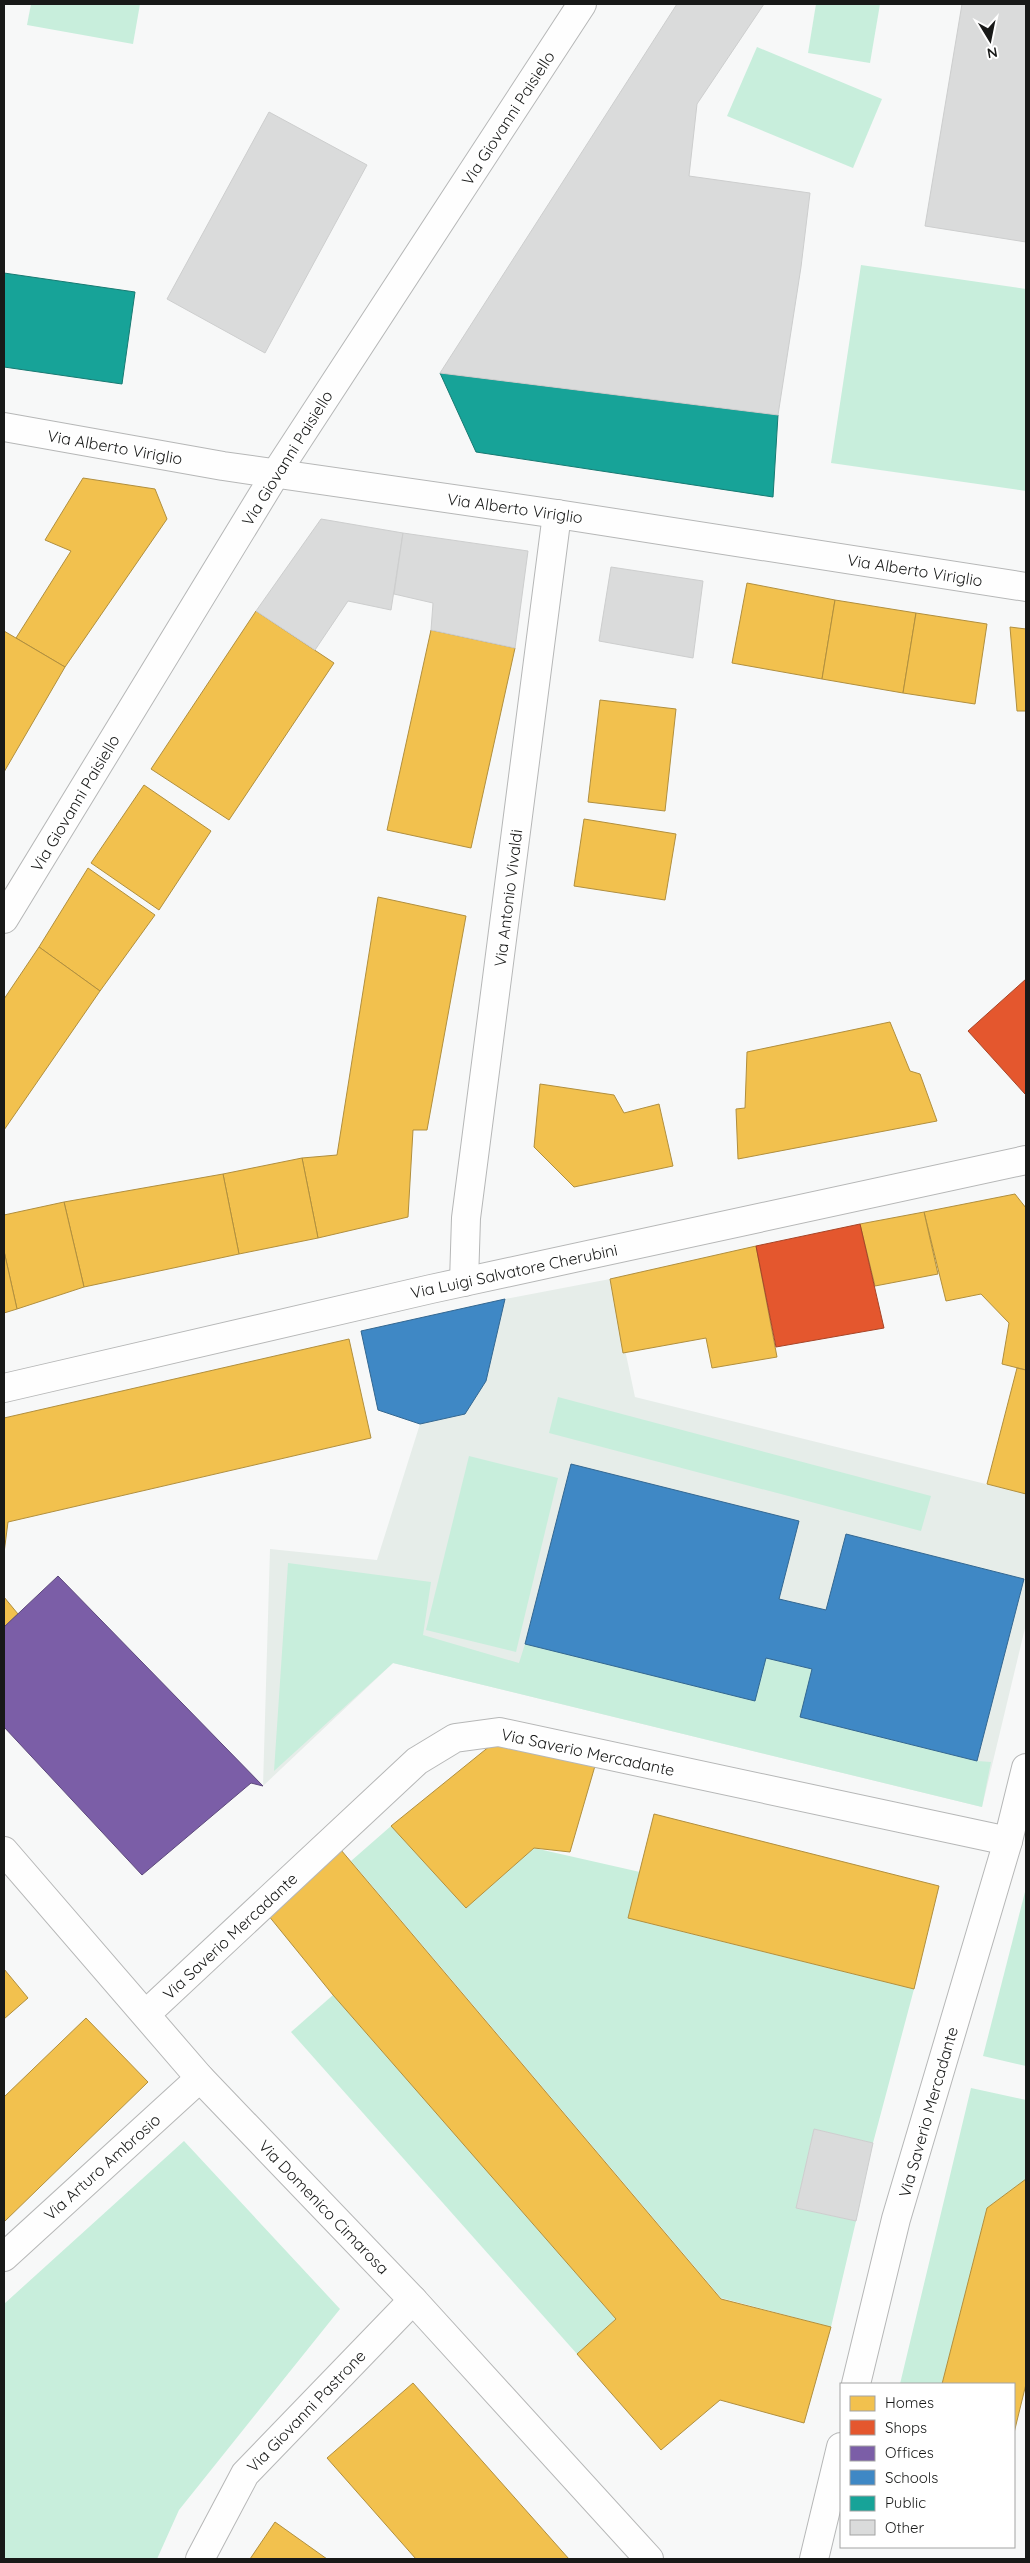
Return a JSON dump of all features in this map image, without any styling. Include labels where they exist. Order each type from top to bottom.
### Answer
[{"type":"street","name":"Via Giovanni Paisiello","points":[[4,919],[276,473],[582,4]]},
{"type":"street","name":"Via Alberto Viriglio","points":[[4,427],[223,466],[557,514],[1026,587]]},
{"type":"street","name":"Via Antonio Vivaldi","points":[[464,1282],[466,1218],[557,514]]},
{"type":"street","name":"Via Luigi Salvatore Cherubini","points":[[4,1388],[464,1282],[1026,1160]]},
{"type":"street","name":"Via Saverio Mercadante","points":[[146,2014],[417,1760],[456,1738],[499,1732],[1008,1841]]},
{"type":"street","name":"Via Saverio Mercadante","points":[[856,2383],[896,2220],[1008,1841],[1026,1768]]},
{"type":"street","name":"Via Domenico Cimarosa","points":[[4,1851],[200,2078],[413,2300],[649,2559]]},
{"type":"street","name":"Via Arturo Ambrosio","points":[[4,2257],[200,2078]]},
{"type":"street","name":"Via Giovanni Pastrone","points":[[200,2559],[245,2474],[413,2300]]},
{"type":"street","points":[[814,2559],[840,2450]]},
{"type":"shaded area","points":[[610,1279],[635,1397],[1026,1494],[1026,1624],[982,1807],[393,1663],[263,1786],[270,1549],[377,1560],[420,1424],[465,1413],[486,1381],[505,1299]]},
{"type":"green space","points":[[31,4],[140,4],[133,44],[27,25]]},
{"type":"green space","points":[[816,4],[880,4],[870,63],[808,53]]},
{"type":"green space","points":[[757,47],[882,99],[853,168],[727,116]]},
{"type":"green space","points":[[861,265],[1026,289],[1026,491],[831,463]]},
{"type":"green space","points":[[558,1397],[931,1496],[921,1531],[549,1433]]},
{"type":"green space","points":[[469,1456],[558,1478],[516,1652],[426,1630]]},
{"type":"green space","points":[[288,1563],[431,1582],[423,1635],[519,1663],[525,1644],[766,1658],[812,1669],[800,1717],[977,1761],[991,1762],[982,1807],[393,1663],[274,1771]]},
{"type":"green space","points":[[391,1826],[466,1908],[534,1848],[640,1872],[647,1923],[914,1989],[873,2143],[814,2129],[796,2208],[856,2221],[831,2327],[721,2298],[351,1861]]},
{"type":"green space","points":[[1026,1888],[1026,2066],[983,2056]]},
{"type":"green space","points":[[333,1995],[616,2319],[577,2354],[291,2032]]},
{"type":"green space","points":[[971,2088],[1026,2100],[1026,2179],[987,2208],[942,2383],[900,2383]]},
{"type":"green space","points":[[184,2141],[340,2309],[179,2510],[157,2559],[4,2559],[4,2304]]},
{"type":"building: Homes","points":[[83,478],[155,489],[167,519],[65,667],[16,638],[71,551],[45,540]]},
{"type":"building: Homes","points":[[747,583],[835,600],[822,679],[732,663]]},
{"type":"building: Homes","points":[[835,600],[916,613],[903,693],[822,679]]},
{"type":"building: Homes","points":[[256,611],[334,663],[229,820],[151,769]]},
{"type":"building: Homes","points":[[916,613],[987,624],[975,704],[903,693]]},
{"type":"building: Homes","points":[[1010,627],[1026,629],[1026,711],[1017,711]]},
{"type":"building: Homes","points":[[431,630],[515,648],[471,848],[387,830]]},
{"type":"building: Homes","points":[[4,631],[65,667],[4,772]]},
{"type":"building: Homes","points":[[600,700],[676,709],[665,811],[588,802]]},
{"type":"building: Homes","points":[[144,785],[211,831],[159,910],[91,863]]},
{"type":"building: Homes","points":[[584,819],[676,834],[665,900],[574,886]]},
{"type":"building: Homes","points":[[88,868],[155,915],[100,991],[39,947]]},
{"type":"building: Homes","points":[[378,897],[466,916],[427,1130],[413,1130],[408,1217],[318,1238],[302,1158],[337,1155]]},
{"type":"building: Homes","points":[[39,947],[100,991],[4,1130],[4,999]]},
{"type":"building: Homes","points":[[890,1022],[910,1071],[920,1074],[937,1121],[738,1159],[736,1109],[745,1108],[747,1052]]},
{"type":"building: Homes","points":[[540,1084],[614,1095],[624,1113],[659,1104],[673,1166],[574,1187],[534,1147]]},
{"type":"building: Homes","points":[[302,1158],[318,1238],[239,1254],[223,1174]]},
{"type":"building: Homes","points":[[223,1174],[239,1254],[84,1287],[64,1202]]},
{"type":"building: Homes","points":[[1015,1194],[1026,1208],[1026,1370],[1002,1364],[1009,1323],[981,1294],[946,1301],[924,1212]]},
{"type":"building: Homes","points":[[64,1202],[84,1287],[17,1309],[4,1251],[4,1215]]},
{"type":"building: Homes","points":[[924,1212],[938,1274],[875,1286],[860,1224]]},
{"type":"building: Homes","points":[[756,1246],[777,1357],[712,1368],[706,1338],[623,1353],[610,1279]]},
{"type":"building: Homes","points":[[4,1251],[17,1309],[4,1313]]},
{"type":"building: Homes","points":[[349,1339],[371,1438],[8,1522],[4,1553],[4,1418]]},
{"type":"building: Homes","points":[[1017,1368],[1026,1370],[1026,1494],[987,1484]]},
{"type":"building: Homes","points":[[4,1597],[18,1614],[4,1627]]},
{"type":"building: Homes","points":[[501,1737],[597,1759],[570,1852],[534,1848],[466,1908],[391,1826]]},
{"type":"building: Homes","points":[[654,1814],[939,1886],[914,1989],[628,1918]]},
{"type":"building: Homes","points":[[341,1850],[721,2299],[831,2327],[804,2423],[720,2400],[661,2450],[577,2354],[616,2319],[333,1995],[268,1915]]},
{"type":"building: Homes","points":[[4,1969],[28,1998],[4,2019]]},
{"type":"building: Homes","points":[[86,2018],[148,2082],[4,2222],[4,2097]]},
{"type":"building: Homes","points":[[1026,2179],[1026,2384],[1015,2429],[1015,2383],[942,2383],[987,2208]]},
{"type":"building: Homes","points":[[413,2383],[569,2559],[416,2559],[327,2458]]},
{"type":"building: Homes","points":[[275,2522],[327,2559],[250,2559]]},
{"type":"building: Shops","points":[[1026,979],[1026,1093],[1025,1094],[968,1031]]},
{"type":"building: Shops","points":[[860,1224],[884,1328],[776,1347],[756,1246]]},
{"type":"building: Offices","points":[[58,1576],[263,1786],[251,1783],[142,1875],[4,1727],[4,1627]]},
{"type":"building: Schools","points":[[505,1299],[486,1381],[465,1414],[420,1424],[378,1410],[361,1331]]},
{"type":"building: Schools","points":[[571,1464],[799,1521],[779,1599],[826,1610],[846,1534],[1024,1579],[977,1761],[800,1717],[812,1669],[766,1658],[755,1701],[525,1644]]},
{"type":"building: Public","points":[[4,273],[135,292],[122,384],[4,367]]},
{"type":"building: Public","points":[[440,373],[778,415],[773,497],[476,452]]},
{"type":"building: Other","points":[[677,4],[764,4],[697,104],[689,176],[810,193],[801,267],[778,415],[440,373]]},
{"type":"building: Other","points":[[962,4],[1026,4],[1026,242],[925,226]]},
{"type":"building: Other","points":[[269,112],[367,165],[265,353],[167,299]]},
{"type":"building: Other","points":[[321,519],[403,533],[391,610],[348,601],[315,650],[256,611]]},
{"type":"building: Other","points":[[403,533],[528,551],[515,648],[431,630],[433,603],[394,594]]},
{"type":"building: Other","points":[[611,567],[703,581],[693,658],[599,641]]},
{"type":"building: Other","points":[[814,2129],[873,2143],[856,2221],[796,2208]]}]
